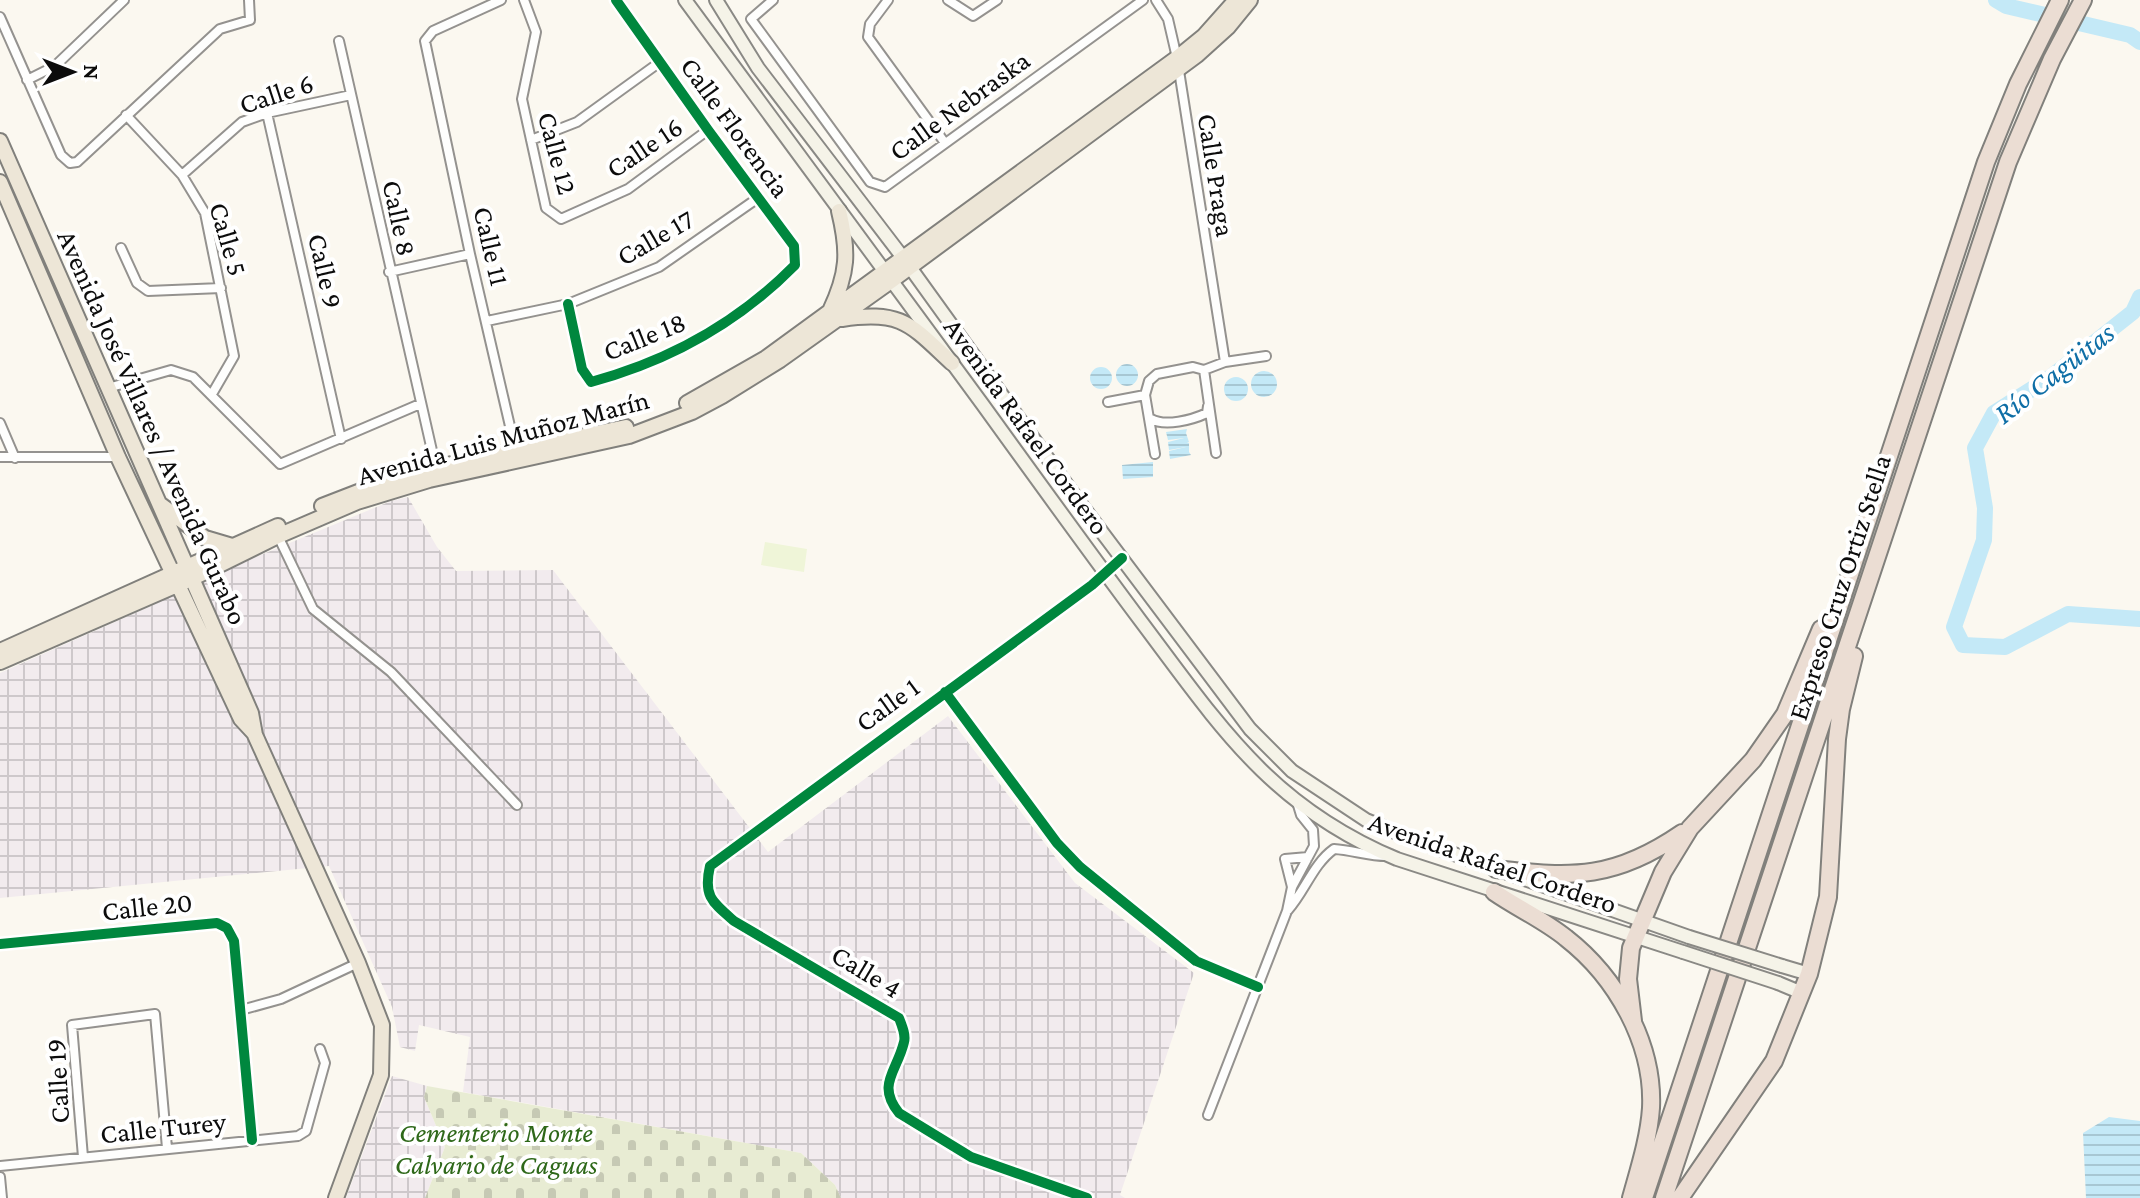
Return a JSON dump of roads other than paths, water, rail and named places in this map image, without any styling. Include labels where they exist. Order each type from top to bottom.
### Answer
[{"type":"highway","name":"Expreso Cruz Ortiz Stella","points":[[1644,1198],[1986,162],[2033,53],[2060,0]]},
{"type":"highway","name":"Expreso Cruz Ortiz Stella","points":[[1664,1198],[2008,162],[2052,59],[2083,0]]},
{"type":"highway","points":[[1631,1198],[1647,1136],[1651,1094],[1643,1050],[1633,1021],[1628,979],[1635,937],[1663,872],[1690,828],[1753,760],[1785,714],[1818,635],[1844,590]]},
{"type":"highway","points":[[1680,1198],[1774,1061],[1809,974],[1828,897],[1837,739],[1856,651],[1862,599]]},
{"type":"highway","points":[[1496,869],[1561,875],[1614,869],[1639,859],[1690,828]]},
{"type":"highway","points":[[1494,892],[1569,939],[1607,981],[1633,1021]]},
{"type":"main road","name":"Avenida Rafael Cordero","points":[[685,0],[1105,573],[1250,762],[1297,802],[1362,845],[1494,892],[1802,993]]},
{"type":"main road","name":"Avenida Rafael Cordero","points":[[716,0],[758,68],[907,263],[1122,558],[1250,729],[1292,771],[1366,820],[1689,937],[1809,974]]},
{"type":"main road","name":"Avenida Luis Muñoz Marín","points":[[1177,63],[1236,0]]},
{"type":"main road","name":"Avenida Luis Muñoz Marín","points":[[190,572],[217,565],[345,495],[433,468],[517,456],[622,428],[675,409],[751,368],[833,316],[1177,63],[1212,43],[1250,0]]},
{"type":"main road","name":"Avenida José Villares / Avenida Gurabo","points":[[0,141],[190,572],[201,617],[241,719],[255,735],[358,963],[382,1025],[381,1075],[336,1198]]},
{"type":"main road","name":"Avenida José Villares / Avenida Gurabo","points":[[0,182],[118,457],[175,579],[201,617]]},
{"type":"main road","points":[[839,211],[845,235],[845,275],[833,316],[895,317],[914,327],[952,363]]},
{"type":"main road","points":[[159,503],[205,538],[232,546]]},
{"type":"main road","name":"Avenida Luis Muñoz Marín","points":[[0,651],[175,579],[232,546],[277,531]]},
{"type":"main road","points":[[155,536],[159,568],[150,589],[201,617],[205,583],[217,565]]},
{"type":"main road","name":"Avenida Luis Muñoz Marín","points":[[0,662],[150,589]]},
{"type":"street","points":[[27,80],[55,66],[124,0]]},
{"type":"street","points":[[0,17],[61,155],[70,163],[77,162],[220,29],[250,20],[249,0]]},
{"type":"street","name":"Calle 11","points":[[501,0],[433,31],[425,41],[517,456]]},
{"type":"street","name":"Calle 12","points":[[524,0],[536,32],[522,99],[546,208],[561,219]]},
{"type":"street","name":"Calle Florencia","points":[[616,0],[794,246],[795,265],[779,282]]},
{"type":"street","name":"Calle Nebraska","points":[[773,0],[751,19],[870,182],[885,187],[1143,0]]},
{"type":"street","points":[[888,0],[870,24],[868,37],[945,143]]},
{"type":"street","points":[[948,0],[973,16],[997,0]]},
{"type":"street","name":"Calle Praga","points":[[1156,0],[1168,19],[1177,63],[1225,362]]},
{"type":"street","name":"Calle 8","points":[[339,41],[433,455]]},
{"type":"street","points":[[531,140],[577,122],[660,62]]},
{"type":"street","name":"Calle 6","points":[[182,175],[242,122],[267,113],[351,95]]},
{"type":"street","name":"Calle 9","points":[[267,113],[341,439]]},
{"type":"street","name":"Calle 5","points":[[126,115],[182,175],[205,213],[234,356],[212,394]]},
{"type":"street","name":"Calle 16","points":[[561,219],[628,189],[708,130]]},
{"type":"street","name":"Calle 17","points":[[487,321],[568,304],[659,267],[758,198]]},
{"type":"street","points":[[121,248],[137,283],[148,291],[221,288]]},
{"type":"street","points":[[389,272],[470,254]]},
{"type":"street","name":"Calle 18","points":[[568,304],[582,369],[591,382],[633,371],[702,339],[779,282]]},
{"type":"street","points":[[1155,454],[1145,395],[1149,381],[1157,374],[1193,367],[1204,370],[1225,362],[1266,356]]},
{"type":"street","points":[[107,388],[171,370],[193,377],[280,464],[420,404]]},
{"type":"street","points":[[1204,370],[1216,453]]},
{"type":"street","points":[[1108,402],[1145,395]]},
{"type":"street","points":[[1151,419],[1158,423],[1197,417],[1207,413],[1209,405]]},
{"type":"street","points":[[0,423],[15,458]]},
{"type":"street","points":[[0,457],[118,457]]},
{"type":"street","points":[[277,531],[313,609],[391,672],[517,805]]},
{"type":"street","name":"Calle 1","points":[[711,902],[706,883],[710,866],[1122,558]]},
{"type":"street","points":[[945,692],[1057,843],[1080,867],[1196,961],[1258,987]]},
{"type":"street","points":[[1208,1115],[1287,911],[1292,887],[1314,846],[1313,830],[1301,815],[1297,802]]},
{"type":"street","points":[[1287,911],[1300,897],[1316,866],[1334,849],[1359,851],[1375,857],[1389,856]]},
{"type":"street","points":[[1292,887],[1285,859],[1308,857]]},
{"type":"street","name":"Calle 4","points":[[711,902],[734,921],[899,1018],[905,1039],[887,1083],[890,1102],[899,1113],[971,1157],[1087,1198]]},
{"type":"street","name":"Calle 20","points":[[0,944],[217,923],[227,928],[234,941],[252,1140]]},
{"type":"street","points":[[241,1010],[281,999],[358,963]]},
{"type":"street","name":"Calle 19","points":[[83,1157],[72,1025],[139,1014],[155,1014],[167,1148]]},
{"type":"street","name":"Calle Turey","points":[[0,1166],[298,1136],[306,1131],[325,1063],[320,1049]]},
{"type":"street","points":[[0,1177],[2,1198]]},
{"type":"water","points":[[1127,364],[1135,367],[1138,375],[1135,383],[1127,386],[1119,383],[1116,375],[1119,367]]},
{"type":"water","points":[[1101,367],[1109,370],[1112,378],[1109,386],[1101,389],[1093,386],[1090,378],[1093,370]]},
{"type":"water","points":[[1264,371],[1273,375],[1277,384],[1273,393],[1264,397],[1255,393],[1251,384],[1255,375]]},
{"type":"water","points":[[1236,377],[1245,380],[1248,389],[1245,398],[1236,401],[1227,398],[1224,389],[1227,380]]},
{"type":"water","points":[[1187,429],[1191,455],[1170,459],[1169,451],[1186,447],[1169,450],[1168,442],[1184,438],[1168,440],[1166,432]]},
{"type":"water","points":[[1153,462],[1153,477],[1123,479],[1122,465]]},
{"type":"water","points":[[2109,1117],[2140,1121],[2140,1198],[2086,1198],[2083,1133]]},
{"type":"waterway","name":"Río Cagüitas","points":[[1996,0],[2006,6],[2130,35],[2140,42]]},
{"type":"waterway","name":"Río Cagüitas","points":[[2140,297],[2133,312],[2051,377],[1994,413],[1975,448],[1985,508],[1984,540],[1954,627],[1963,645],[2005,647],[2068,614],[2140,619]]},
{"type":"park label","name":"Cementerio Monte Calvario de Caguas","points":[[496,1148]]}]
